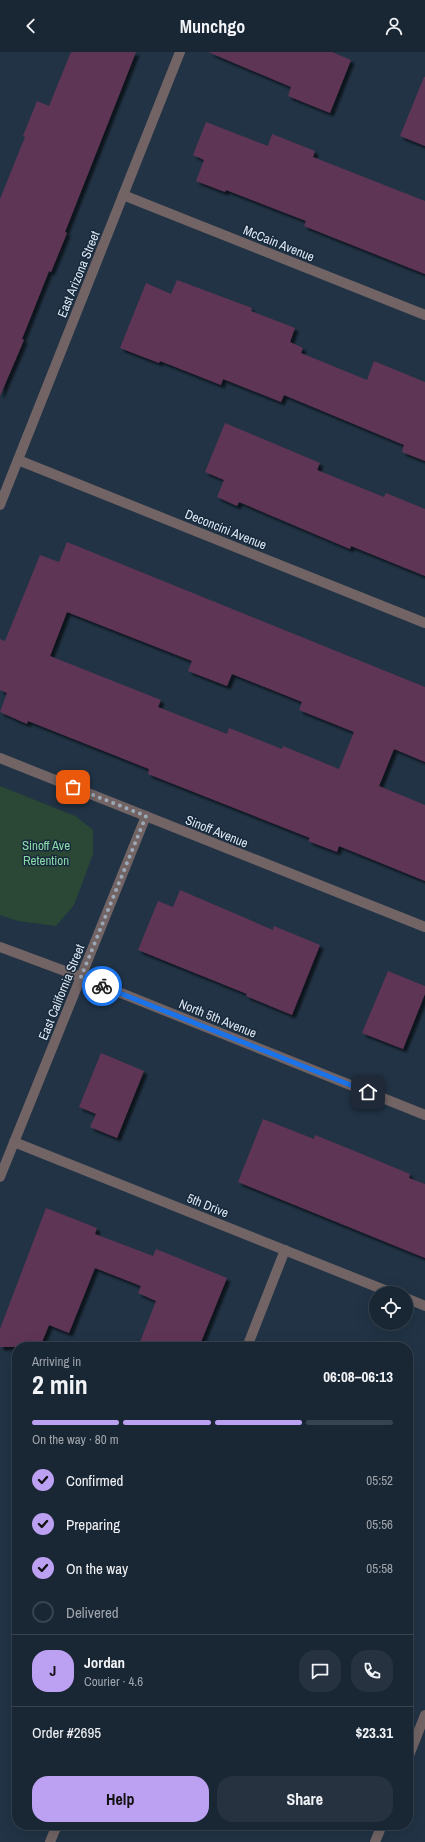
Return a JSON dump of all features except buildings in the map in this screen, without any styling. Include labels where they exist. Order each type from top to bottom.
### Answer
[{"type":"street","name":"East Arizona Street","points":[[0,505],[180,52]]},
{"type":"street","name":"McCain Avenue","points":[[123,195],[425,315]]},
{"type":"street","name":"Deconcini Avenue","points":[[18,460],[425,623]]},
{"type":"street","name":"Sinoff Avenue","points":[[0,758],[425,927]]},
{"type":"street","name":"East California Street","points":[[0,1177],[146,816]]},
{"type":"street","name":"North 5th Avenue","points":[[0,947],[81,977],[425,1115]]},
{"type":"street","name":"5th Drive","points":[[14,1142],[375,1286]]},
{"type":"street","points":[[249,1342],[285,1250]]},
{"type":"street","points":[[413,1301],[425,1306]]},
{"type":"street","points":[[413,1745],[425,1715]]},
{"type":"street","points":[[50,1842],[55,1830]]},
{"type":"street","points":[[375,1842],[380,1830]]},
{"type":"green space","name":"Sinoff Ave Retention","points":[[0,786],[75,816],[93,830],[93,854],[74,905],[56,926],[18,921],[0,915]]},
{"type":"way so far","points":[[73,787],[146,816],[81,977],[102,986]]},
{"type":"route","points":[[102,986],[368,1092]]}]
